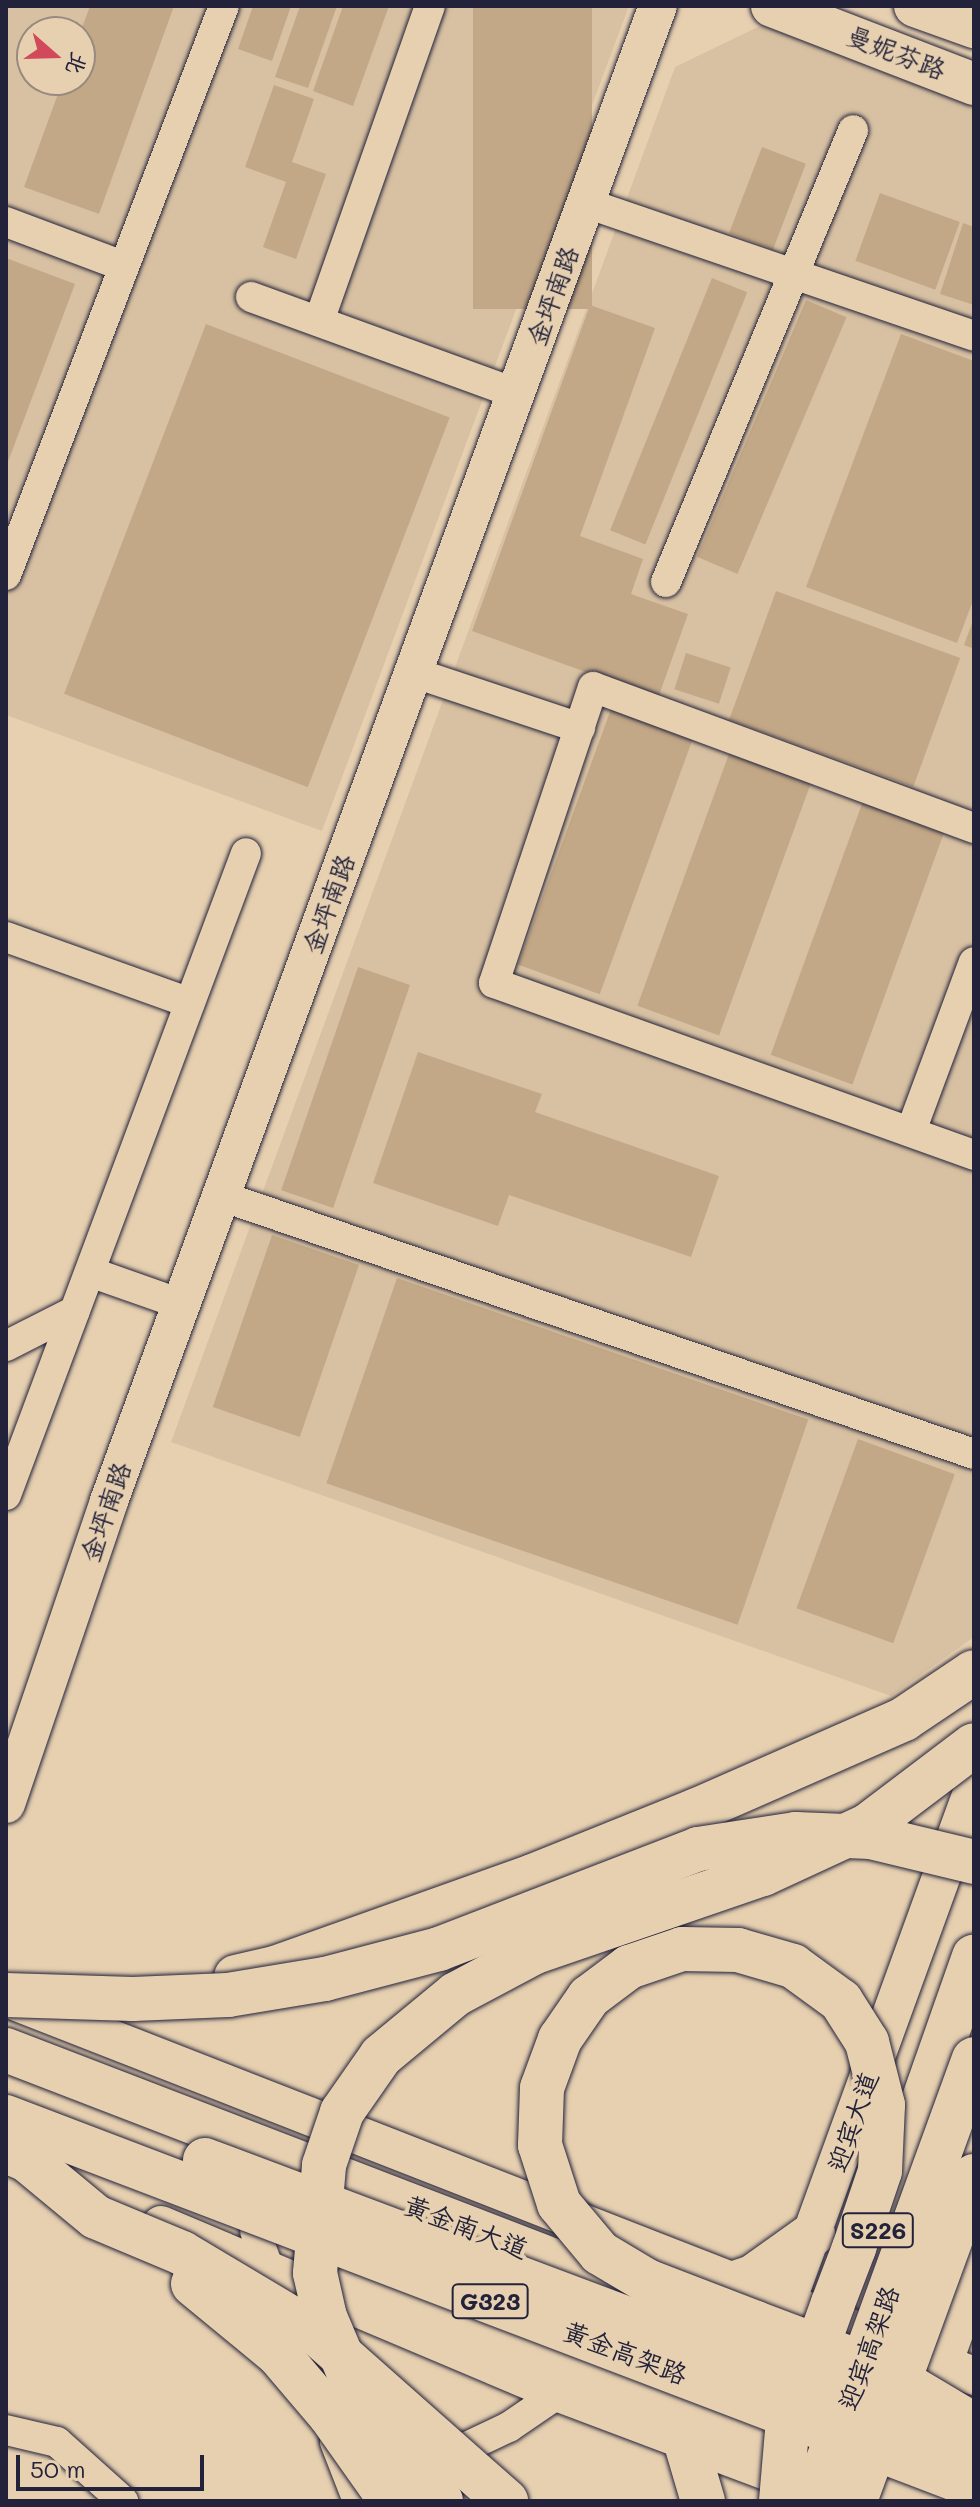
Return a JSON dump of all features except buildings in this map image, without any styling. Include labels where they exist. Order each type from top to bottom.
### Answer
[{"type":"main road","name":"曼妮芬路","points":[[772,6],[974,84]]},
{"type":"main road","name":"曼妮芬路","points":[[915,6],[974,27]]},
{"type":"main road","points":[[133,1999],[275,1968],[533,1876],[834,1753],[904,1719],[974,1672]]},
{"type":"main road","points":[[441,2501],[366,2414],[325,2317],[315,2273],[324,2165],[342,2112],[381,2056],[456,1994],[535,1952],[763,1874],[867,1826],[974,1745]]},
{"type":"main road","points":[[6,1996],[133,1999],[228,1995],[339,1975],[439,1949],[698,1849],[796,1834],[871,1837],[974,1862]]},
{"type":"main road","points":[[792,2487],[787,2431],[813,2360],[818,2346],[833,2303],[854,2248],[880,2171],[883,2105],[867,2042],[841,2001],[793,1966],[738,1950],[682,1949],[629,1967],[589,1997],[560,2039],[542,2088],[540,2145],[559,2204],[600,2253],[647,2281],[798,2339],[812,2344],[826,2349],[883,2371],[963,2397]]},
{"type":"main road","name":"S226","points":[[792,2487],[836,2347],[974,1957]]},
{"type":"main road","name":"黄金南大道","points":[[6,2050],[648,2297],[779,2325],[963,2397]]},
{"type":"main road","name":"迎宾高架路","points":[[792,2487],[974,2059]]},
{"type":"main road","name":"黄金高架路","points":[[6,2085],[963,2397]]},
{"type":"main road","name":"黄金高架路","points":[[6,2117],[947,2497]]},
{"type":"main road","points":[[9,2156],[262,2249],[574,2382],[644,2393],[734,2444],[792,2487],[947,2497]]},
{"type":"main road","points":[[9,2156],[27,2160],[96,2217],[201,2290],[278,2354],[330,2415],[368,2500]]},
{"type":"main road","name":"迎宾高架路","points":[[852,2501],[974,2176]]},
{"type":"main road","points":[[96,2217],[182,2253],[316,2333],[506,2501]]},
{"type":"main road","points":[[648,2297],[702,2294],[732,2285],[774,2265],[813,2234]]},
{"type":"main road","points":[[892,2493],[963,2397],[974,2268]]},
{"type":"main road","points":[[644,2393],[686,2443],[703,2501]]},
{"type":"street","points":[[6,575],[224,6]]},
{"type":"street","points":[[319,321],[430,6]]},
{"type":"street","name":"金坪南路","points":[[6,1804],[181,1304],[658,6]]},
{"type":"street","points":[[666,582],[853,130]]},
{"type":"street","points":[[586,203],[974,336]]},
{"type":"street","points":[[6,222],[123,266]]},
{"type":"street","points":[[251,297],[517,394]]},
{"type":"street","points":[[415,673],[580,728]]},
{"type":"street","points":[[974,828],[593,687],[494,983],[974,1155]]},
{"type":"street","points":[[6,1495],[246,853]]},
{"type":"street","points":[[6,937],[190,1003]]},
{"type":"street","points":[[911,1131],[974,962]]},
{"type":"street","points":[[221,1196],[974,1454]]},
{"type":"street","points":[[90,1272],[181,1304]]},
{"type":"street","points":[[6,1346],[75,1311]]},
{"type":"street","name":"迎宾大道","points":[[713,2501],[813,2234],[934,1885],[974,1787]]},
{"type":"street","points":[[934,1885],[974,1830]]},
{"type":"street","points":[[6,1996],[732,2285],[779,2325]]},
{"type":"street","points":[[6,2025],[86,2030]]},
{"type":"street","points":[[262,2249],[368,2500],[509,2427],[574,2382],[686,2443],[734,2444]]},
{"type":"street","points":[[947,2497],[963,2397]]},
{"type":"street","points":[[6,2430],[57,2442],[123,2501]]},
{"type":"street","points":[[792,2487],[852,2501]]},
{"type":"shaded area","points":[[6,6],[629,6],[322,831],[6,715]]},
{"type":"shaded area","points":[[764,24],[974,101],[974,1637],[891,1696],[171,1442],[675,67]]}]
